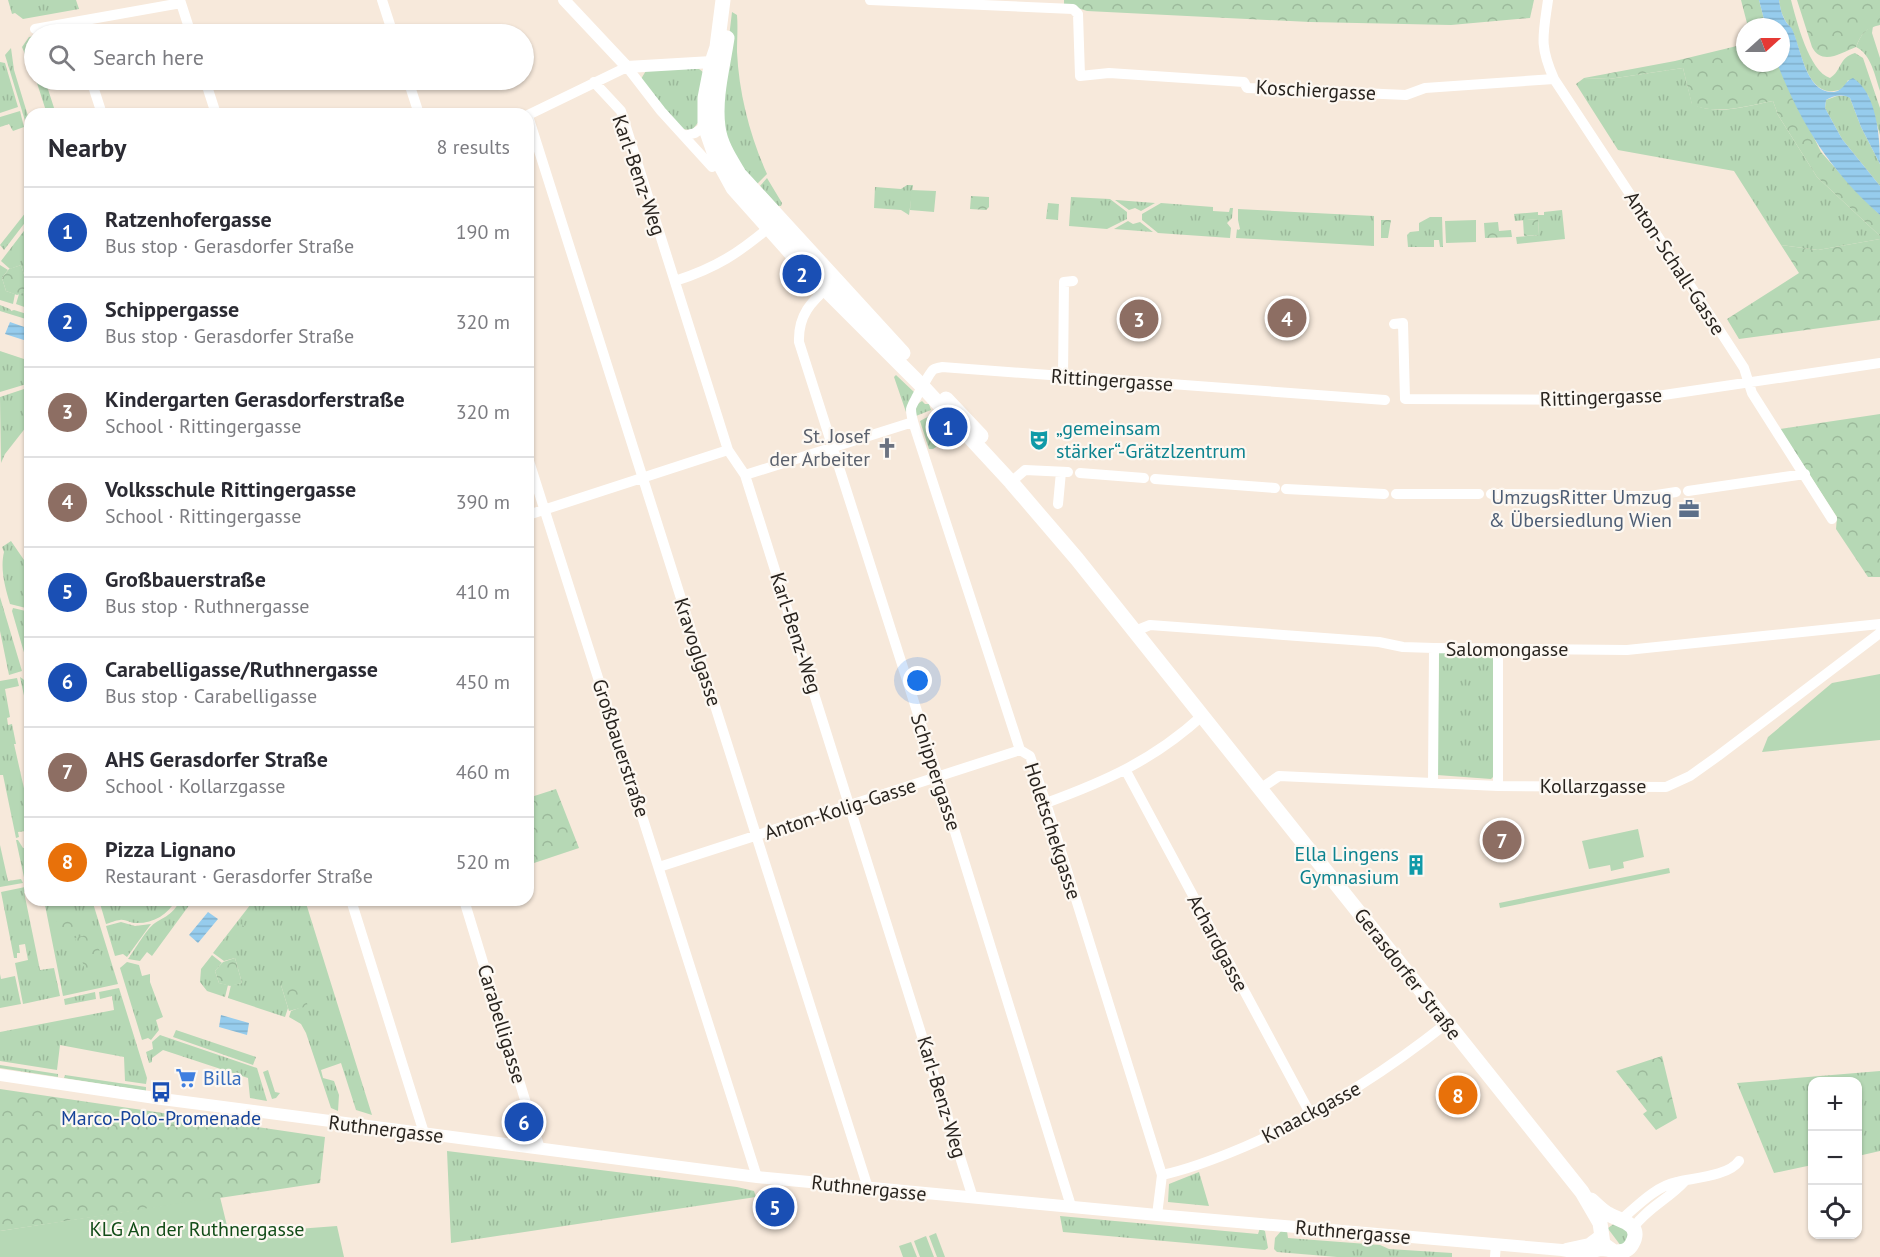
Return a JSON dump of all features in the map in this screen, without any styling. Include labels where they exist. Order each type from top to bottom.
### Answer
[{"type":"main road","name":"Gerasdorfer Straße","points":[[723,0],[717,47],[705,98],[715,155],[733,188],[774,223],[807,271],[830,284],[1014,479],[1582,1192],[1600,1223],[1603,1244],[1622,1253]]},
{"type":"main road","name":"Gerasdorfer Straße","points":[[711,126],[718,102],[729,0]]},
{"type":"main road","name":"Gerasdorfer Straße","points":[[1582,1192],[1609,1215],[1625,1222]]},
{"type":"main road","points":[[1601,1233],[1608,1222],[1625,1222],[1635,1236],[1622,1253]]},
{"type":"street","points":[[382,0],[390,24]]},
{"type":"street","points":[[564,0],[627,67],[712,167]]},
{"type":"street","name":"Koschiergasse","points":[[870,0],[1073,9],[1078,14],[1080,76],[1109,73],[1244,82],[1247,88],[1406,95],[1425,88],[1554,79]]},
{"type":"street","name":"Anton-Schall-Gasse","points":[[1548,0],[1542,40],[1545,58],[1554,79],[1744,368],[1752,393],[1832,519]]},
{"type":"street","points":[[86,24],[180,1],[188,24]]},
{"type":"street","points":[[534,112],[627,67],[712,62]]},
{"type":"street","name":"Karl-Benz-Weg","points":[[594,82],[621,111],[728,450],[745,475],[973,1198]]},
{"type":"street","points":[[94,90],[100,108]]},
{"type":"street","points":[[208,90],[214,108]]},
{"type":"street","points":[[411,90],[417,108]]},
{"type":"street","points":[[684,136],[711,126]]},
{"type":"street","name":"Kravoglgasse","points":[[534,134],[868,1188]]},
{"type":"street","points":[[675,281],[701,273],[724,262],[774,223]]},
{"type":"street","points":[[1063,377],[1064,282],[1072,282]]},
{"type":"street","name":"Schippergasse","points":[[830,284],[812,300],[805,310],[799,332],[800,342],[1071,1206]]},
{"type":"street","name":"Rittingergasse","points":[[1394,324],[1403,323],[1405,399],[1630,400],[1880,363]]},
{"type":"street","name":"Rittingergasse","points":[[925,383],[934,369],[942,367],[1385,400]]},
{"type":"street","name":"Holetschekgasse","points":[[925,383],[912,403],[913,422],[1020,750],[1030,756],[1046,803],[1162,1175],[1156,1215]]},
{"type":"street","points":[[745,475],[913,422]]},
{"type":"street","points":[[534,513],[728,450]]},
{"type":"street","points":[[1014,479],[1025,470],[1065,472],[1058,504]]},
{"type":"street","points":[[1080,473],[1384,494]]},
{"type":"street","points":[[1688,491],[1805,474]]},
{"type":"street","name":"Großbauerstraße","points":[[534,477],[757,1177]]},
{"type":"street","points":[[1626,496],[1650,496],[1676,492]]},
{"type":"street","points":[[1396,494],[1479,494]]},
{"type":"street","points":[[1491,494],[1614,495]]},
{"type":"street","name":"Salomongasse","points":[[1135,631],[1150,624],[1434,648],[1627,650],[1880,624]]},
{"type":"street","name":"Kollarzgasse","points":[[1260,789],[1279,776],[1498,786],[1666,787],[1690,776],[1880,633]]},
{"type":"street","points":[[1433,783],[1434,648]]},
{"type":"street","points":[[1498,649],[1498,786]]},
{"type":"street","points":[[1046,803],[1126,771],[1186,731],[1203,715]]},
{"type":"street","name":"Anton-Kolig-Gasse","points":[[659,867],[1020,750]]},
{"type":"street","name":"Achardgasse","points":[[1126,771],[1311,1115]]},
{"type":"street","points":[[353,906],[424,1134]]},
{"type":"street","name":"Carabelligasse","points":[[466,906],[540,1149]]},
{"type":"street","name":"Knaackgasse","points":[[1162,1175],[1225,1155],[1311,1115],[1360,1086],[1447,1023]]},
{"type":"street","name":"Ruthnergasse","points":[[0,1075],[424,1134],[757,1177],[1071,1206],[1496,1251],[1562,1250],[1583,1254],[1601,1250],[1622,1253]]},
{"type":"street","points":[[1625,1222],[1642,1215],[1677,1190],[1685,1181],[1727,1170],[1737,1165],[1739,1161]]},
{"type":"street","name":"Ruthnergasse","points":[[1562,1250],[1589,1244],[1601,1233]]},
{"type":"green space","points":[[8,0],[76,0],[79,9],[23,19],[15,13],[12,14]]},
{"type":"green space","points":[[1064,0],[1534,0],[1530,18],[1451,25],[1310,22],[1087,11],[1064,4]]},
{"type":"green space","points":[[1741,0],[1759,0],[1764,18],[1746,18]]},
{"type":"green space","points":[[1779,0],[1791,0],[1804,44],[1822,74],[1830,78],[1846,58],[1855,53],[1863,58],[1880,108],[1880,135],[1868,95],[1848,80],[1843,88],[1834,91],[1817,86],[1806,69],[1790,27],[1790,18],[1784,18]]},
{"type":"green space","points":[[1797,0],[1880,0],[1880,25],[1865,32],[1856,47],[1838,55],[1821,56],[1812,47]]},
{"type":"green space","points":[[732,12],[737,15],[738,68],[743,99],[755,145],[767,174],[755,186],[722,138],[726,63]]},
{"type":"green space","points":[[1873,26],[1872,33],[1880,58],[1880,91],[1869,60],[1856,47],[1862,35]]},
{"type":"green space","points":[[1736,46],[1736,72],[1781,72],[1821,152],[1880,215],[1880,236],[1817,177],[1778,115],[1773,101],[1722,109],[1692,105],[1683,68],[1609,79],[1584,78],[1675,61]]},
{"type":"green space","points":[[11,48],[14,70],[26,108],[24,117],[5,55]]},
{"type":"green space","points":[[0,62],[5,63],[18,107],[0,113]]},
{"type":"green space","points":[[1683,68],[1692,104],[1702,108],[1722,110],[1773,101],[1778,115],[1817,177],[1880,236],[1880,239],[1818,250],[1781,245],[1734,171],[1618,150],[1576,84],[1584,78],[1609,79]]},
{"type":"green space","points":[[647,69],[699,69],[703,72],[701,119],[692,130],[681,129],[641,79]]},
{"type":"green space","points":[[39,90],[48,90],[54,108],[45,108]]},
{"type":"green space","points":[[1837,96],[1850,98],[1861,127],[1880,164],[1880,186],[1842,139],[1825,108],[1826,100]]},
{"type":"green space","points":[[20,111],[24,127],[13,131],[9,124],[0,127],[0,117]]},
{"type":"green space","points":[[767,178],[782,203],[781,206],[778,206],[760,186]]},
{"type":"green space","points":[[907,185],[913,185],[909,215],[901,210],[874,208],[875,187],[901,189]]},
{"type":"green space","points":[[911,190],[936,191],[934,212],[910,210]]},
{"type":"green space","points":[[971,196],[989,197],[989,207],[986,210],[970,209]]},
{"type":"green space","points":[[1071,197],[1110,199],[1127,212],[1127,219],[1107,229],[1069,226]]},
{"type":"green space","points":[[1115,200],[1155,203],[1141,211],[1135,208],[1129,210]]},
{"type":"green space","points":[[1048,203],[1059,204],[1058,220],[1046,219]]},
{"type":"green space","points":[[1161,203],[1213,207],[1213,211],[1229,212],[1230,208],[1233,208],[1232,218],[1227,223],[1231,228],[1230,238],[1158,233],[1142,220],[1142,214]]},
{"type":"green space","points":[[1238,209],[1374,216],[1374,246],[1236,238],[1237,229],[1240,229]]},
{"type":"green space","points":[[1562,210],[1565,239],[1517,244],[1516,237],[1539,235],[1538,219],[1515,221],[1514,214],[1538,212],[1538,215],[1544,215],[1544,212]]},
{"type":"green space","points":[[24,215],[24,224],[4,250],[0,245]]},
{"type":"green space","points":[[1430,217],[1442,217],[1443,247],[1440,247],[1439,240],[1434,240],[1434,247],[1408,247],[1407,235],[1410,232],[1419,231],[1419,223]]},
{"type":"green space","points":[[1538,219],[1539,235],[1524,236],[1523,220]]},
{"type":"green space","points":[[1381,220],[1391,220],[1388,238],[1381,238]]},
{"type":"green space","points":[[1476,220],[1476,242],[1446,243],[1445,221]]},
{"type":"green space","points":[[1128,221],[1133,224],[1140,222],[1153,232],[1114,229]]},
{"type":"green space","points":[[1498,222],[1499,231],[1511,230],[1512,237],[1485,238],[1484,223]]},
{"type":"green space","points":[[24,231],[24,275],[21,265],[10,269],[1,261]]},
{"type":"green space","points":[[1880,239],[1880,320],[1739,339],[1727,319],[1799,273],[1781,245],[1818,250]]},
{"type":"green space","points":[[0,265],[8,270],[2,278],[6,291],[15,294],[13,304],[0,300]]},
{"type":"green space","points":[[21,265],[24,275],[24,293],[17,295],[6,291],[2,278],[9,269]]},
{"type":"green space","points":[[24,292],[24,307],[16,304],[19,294]]},
{"type":"green space","points":[[0,305],[11,311],[24,313],[24,318],[0,311]]},
{"type":"green space","points":[[0,351],[24,359],[24,385],[0,392]]},
{"type":"green space","points":[[896,375],[915,393],[906,412],[894,377]]},
{"type":"green space","points":[[24,389],[24,430],[5,454],[1,463],[0,397]]},
{"type":"green space","points":[[922,401],[929,404],[931,410],[916,416],[916,405]]},
{"type":"green space","points":[[933,414],[953,436],[933,449],[929,449],[920,421]]},
{"type":"green space","points":[[1880,414],[1880,577],[1868,577],[1836,529],[1837,517],[1780,429]]},
{"type":"green space","points":[[11,541],[24,560],[24,608],[10,604],[3,571],[2,547]]},
{"type":"green space","points":[[0,597],[22,671],[9,675],[0,631]]},
{"type":"green space","points":[[13,608],[24,611],[24,653]]},
{"type":"green space","points":[[1439,652],[1495,654],[1494,776],[1491,779],[1437,775]]},
{"type":"green space","points":[[1880,674],[1880,740],[1762,752],[1768,737],[1832,683]]},
{"type":"green space","points":[[20,677],[24,680],[24,696]]},
{"type":"green space","points":[[17,678],[19,686],[5,689],[10,717],[7,718],[8,725],[12,724],[24,788],[24,831],[18,832],[19,837],[16,838],[3,775],[0,775],[0,681]]},
{"type":"green space","points":[[556,789],[579,848],[534,863],[534,796]]},
{"type":"green space","points":[[1638,829],[1644,857],[1623,862],[1624,868],[1611,871],[1610,865],[1589,869],[1582,841]]},
{"type":"green space","points":[[16,840],[24,848],[24,877]]},
{"type":"green space","points":[[0,845],[8,881],[21,879],[23,883],[0,887]]},
{"type":"green space","points":[[1669,868],[1670,873],[1500,908],[1499,903]]},
{"type":"green space","points":[[24,887],[24,906],[27,906],[40,970],[54,968],[60,996],[23,1004],[15,963],[28,960],[25,944],[19,945],[20,953],[17,953],[17,958],[14,958],[1,892]]},
{"type":"green space","points":[[45,906],[94,906],[118,984],[63,996]]},
{"type":"green space","points":[[74,906],[77,926],[53,930],[53,926],[65,908]]},
{"type":"green space","points":[[101,906],[172,906],[153,920],[135,923],[117,920],[106,924]]},
{"type":"green space","points":[[176,906],[189,906],[152,956],[147,952],[140,961],[128,959],[148,930]]},
{"type":"green space","points":[[249,906],[307,906],[372,1115],[356,1110],[341,1063],[321,1070],[323,1078],[334,1081],[339,1095],[338,1111],[331,1108],[306,1033],[301,1024],[289,1017],[291,1011],[307,1005],[281,985],[288,1008],[285,1017],[228,998],[231,985],[242,983],[235,958],[224,961],[213,953]]},
{"type":"green space","points":[[121,922],[135,926],[151,924],[127,957],[123,954],[115,956],[106,926]]},
{"type":"green space","points":[[241,924],[251,932],[243,942],[233,933]]},
{"type":"green space","points":[[94,933],[104,965],[85,970],[75,938]]},
{"type":"green space","points":[[212,955],[222,963],[215,971],[219,983],[228,985],[225,997],[207,991],[200,982],[201,969]]},
{"type":"green space","points":[[235,958],[242,983],[230,986],[219,983],[215,971],[223,962]]},
{"type":"green space","points":[[127,962],[139,965],[142,976],[150,974],[150,982],[163,1017],[156,1020],[159,1030],[151,1040],[148,1038],[142,1040],[120,968]]},
{"type":"green space","points":[[0,974],[1,979],[15,976],[21,1004],[0,1008]]},
{"type":"green space","points":[[299,979],[308,1006],[289,1011],[281,985]]},
{"type":"green space","points":[[119,988],[147,1078],[146,1084],[125,1081],[124,1057],[60,1045],[57,1070],[0,1061],[0,1032],[114,1010],[112,996],[100,999],[99,992]]},
{"type":"green space","points":[[95,992],[96,999],[65,1005],[64,999]]},
{"type":"green space","points":[[176,1030],[256,1057],[253,1065],[173,1037]]},
{"type":"green space","points":[[160,1035],[257,1068],[267,1101],[250,1098],[248,1078],[163,1050],[149,1063],[146,1052],[153,1049],[152,1042]]},
{"type":"green space","points":[[1662,1056],[1677,1118],[1656,1130],[1643,1114],[1647,1111],[1616,1071]]},
{"type":"green space","points":[[0,1065],[58,1074],[58,1077],[0,1068]]},
{"type":"green space","points":[[268,1070],[275,1092],[280,1093],[272,1099],[263,1072]]},
{"type":"green space","points":[[1880,1071],[1880,1151],[1862,1155],[1862,1077],[1808,1077]]},
{"type":"green space","points":[[65,1075],[146,1087],[146,1091],[64,1078]]},
{"type":"green space","points":[[1808,1077],[1808,1166],[1774,1173],[1737,1083]]},
{"type":"green space","points":[[0,1089],[325,1137],[320,1183],[0,1231]]},
{"type":"green space","points":[[447,1151],[737,1187],[754,1191],[756,1197],[451,1243]]},
{"type":"green space","points":[[1199,1172],[1209,1206],[1168,1202],[1169,1184]]},
{"type":"green space","name":"KLG An der Ruthnergasse","points":[[220,1197],[229,1234],[337,1226],[344,1257],[0,1257],[0,1231]]},
{"type":"green space","points":[[1060,1216],[1258,1234],[1260,1228],[1265,1231],[1268,1248],[1265,1250],[1063,1232]]},
{"type":"green space","points":[[1615,1223],[1626,1227],[1629,1237],[1621,1246],[1608,1228]]},
{"type":"green space","points":[[1282,1230],[1287,1231],[1288,1238],[1452,1253],[1452,1257],[1337,1257],[1277,1252],[1274,1249],[1275,1238]]},
{"type":"green space","points":[[936,1233],[945,1257],[937,1257],[929,1236]]},
{"type":"green space","points":[[926,1236],[934,1257],[920,1257],[914,1241]]},
{"type":"green space","points":[[911,1242],[917,1257],[903,1257],[899,1246]]},
{"type":"water","points":[[1759,0],[1779,0],[1784,18],[1764,18]]},
{"type":"water","points":[[1790,27],[1805,67],[1816,85],[1823,90],[1836,92],[1853,78],[1861,85],[1876,117],[1880,164],[1861,127],[1850,98],[1841,95],[1831,97],[1826,100],[1825,108],[1842,139],[1880,186],[1880,215],[1832,164],[1807,126],[1781,72],[1790,72]]},
{"type":"water","points":[[10,322],[24,327],[24,340],[5,334]]},
{"type":"water","points":[[208,912],[218,919],[198,943],[189,935]]},
{"type":"water","points":[[221,1015],[249,1023],[247,1035],[219,1027]]},
{"type":"place","name":"Schippergasse","points":[[802,274]]},
{"type":"place","name":"Volksschule Rittingergasse","points":[[1287,318]]},
{"type":"place","name":"Kindergarten Gerasdorferstraße","points":[[1139,319]]},
{"type":"place","name":"Ratzenhofergasse","points":[[948,427]]},
{"type":"place","name":"„gemeinsam stärker“-Grätzlzentrum","points":[[1039,440]]},
{"type":"place","name":"St. Josef der Arbeiter","points":[[887,448]]},
{"type":"place","name":"UmzugsRitter Umzug & Übersiedlung Wien","points":[[1689,509]]},
{"type":"place","name":"AHS Gerasdorfer Straße","points":[[1502,840]]},
{"type":"place","name":"Ella Lingens Gymnasium","points":[[1416,865]]},
{"type":"place","name":"Billa","points":[[186,1078]]},
{"type":"place","name":"Marco-Polo-Promenade","points":[[161,1092]]},
{"type":"place","name":"Pizza Lignano","points":[[1458,1095]]},
{"type":"place","name":"Carabelligasse/Ruthnergasse","points":[[524,1122]]},
{"type":"place","name":"Großbauerstraße","points":[[775,1207]]}]
